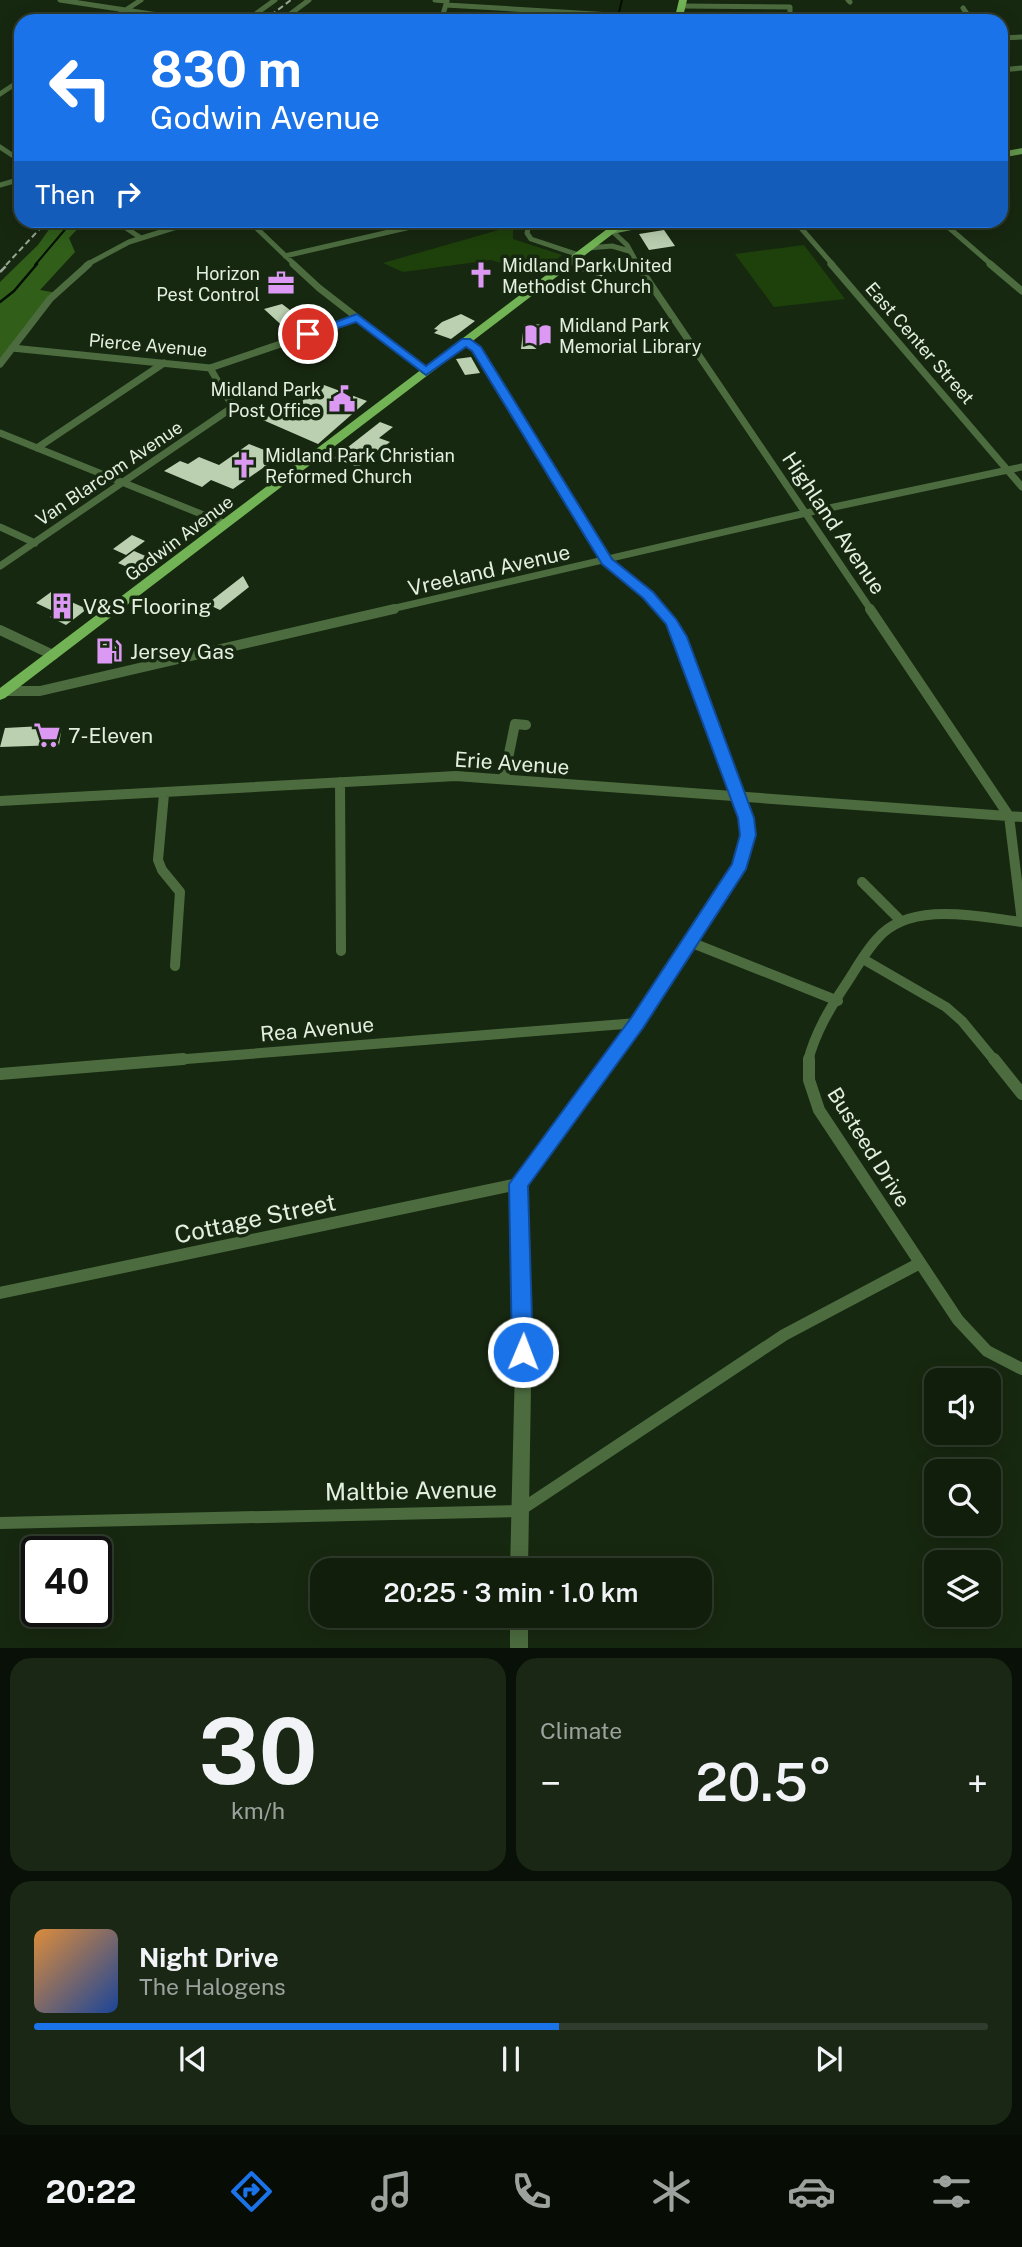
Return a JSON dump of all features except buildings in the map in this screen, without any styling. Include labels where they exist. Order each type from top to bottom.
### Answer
[{"type":"main road","name":"Godwin Avenue","points":[[3,693],[583,252],[611,228]]},
{"type":"street","points":[[60,0],[152,14]]},
{"type":"street","points":[[120,14],[141,0]]},
{"type":"street","points":[[256,14],[275,0]]},
{"type":"street","points":[[290,14],[309,0]]},
{"type":"street","points":[[435,0],[601,14]]},
{"type":"street","points":[[682,3],[790,7],[790,14]]},
{"type":"street","points":[[964,8],[968,14]]},
{"type":"street","points":[[126,228],[141,238]]},
{"type":"street","points":[[0,364],[70,278],[94,260],[141,238],[173,228]]},
{"type":"street","points":[[256,228],[357,318],[426,371]]},
{"type":"street","points":[[285,256],[347,240],[386,236],[414,228]]},
{"type":"street","points":[[528,228],[527,233],[531,239],[583,252],[612,246],[629,251]]},
{"type":"street","name":"Highland Avenue","points":[[614,228],[1009,816]]},
{"type":"street","name":"East Center Street","points":[[801,228],[1022,487]]},
{"type":"street","points":[[949,228],[1022,292]]},
{"type":"street","name":"Pierce Avenue","points":[[12,348],[210,368],[357,318]]},
{"type":"street","points":[[466,341],[477,349],[607,561],[648,595],[671,622],[746,818],[746,850],[740,865],[637,1023],[518,1184],[524,1325],[519,1558]]},
{"type":"street","points":[[37,448],[164,363]]},
{"type":"street","name":"Van Blarcom Avenue","points":[[0,566],[125,484],[233,407],[210,368]]},
{"type":"street","points":[[0,433],[226,524]]},
{"type":"street","name":"Vreeland Avenue","points":[[3,693],[40,691],[806,513],[1022,467]]},
{"type":"street","points":[[0,527],[35,543]]},
{"type":"street","points":[[0,630],[54,655]]},
{"type":"street","points":[[504,778],[514,724],[526,725]]},
{"type":"street","name":"Erie Avenue","points":[[0,801],[164,794],[419,777],[504,778],[1022,817]]},
{"type":"street","points":[[340,782],[341,951]]},
{"type":"street","points":[[164,794],[159,859],[163,871],[178,885],[180,892],[175,966]]},
{"type":"street","points":[[1009,816],[1022,922]]},
{"type":"street","points":[[862,882],[901,921]]},
{"type":"street","name":"Busteed Drive","points":[[1022,922],[944,914],[901,921],[878,937],[811,1047],[808,1071],[819,1110],[973,1339],[1005,1362],[1022,1369]]},
{"type":"street","points":[[690,942],[838,1001]]},
{"type":"street","points":[[863,959],[946,1007],[962,1021],[1022,1094]]},
{"type":"street","name":"Rea Avenue","points":[[0,1074],[637,1023]]},
{"type":"street","name":"Cottage Street","points":[[0,1293],[518,1184]]},
{"type":"street","name":"Maltbie Avenue","points":[[0,1523],[519,1511],[784,1335],[920,1263]]},
{"type":"street","points":[[519,1628],[519,1648]]},
{"type":"green space","points":[[50,228],[78,228],[69,238],[75,252],[40,290],[57,293],[0,362],[0,282],[38,245]]},
{"type":"green space","points":[[506,228],[513,228],[513,239],[562,255],[538,274],[491,260],[403,272],[383,263]]},
{"type":"green space","points":[[804,245],[845,299],[774,307],[735,254]]},
{"type":"waterway","points":[[617,14],[622,0]]},
{"type":"waterway","points":[[35,265],[66,228]]},
{"type":"waterway","points":[[0,302],[14,291],[37,264]]},
{"type":"railway","points":[[272,14],[291,0]]},
{"type":"railway","points":[[6,265],[41,228]]},
{"type":"railway","points":[[0,272],[8,264]]},
{"type":"place","name":"Midland Park United Methodist Church","points":[[481,275]]},
{"type":"place","name":"Horizon Pest Control","points":[[281,283]]},
{"type":"place","name":"Midland Park Memorial Library","points":[[538,335]]},
{"type":"place","name":"Midland Park Post Office","points":[[342,399]]},
{"type":"place","name":"Midland Park Christian Reformed Church","points":[[244,465]]},
{"type":"place","name":"V&S Flooring","points":[[62,606]]},
{"type":"place","name":"Jersey Gas","points":[[109,651]]},
{"type":"place","name":"7-Eleven","points":[[47,735]]},
{"type":"route","points":[[308,334],[357,318],[426,371],[466,341],[477,349],[607,561],[648,595],[680,637],[746,818],[748,835],[740,865],[637,1023],[518,1184],[523,1352]]}]
